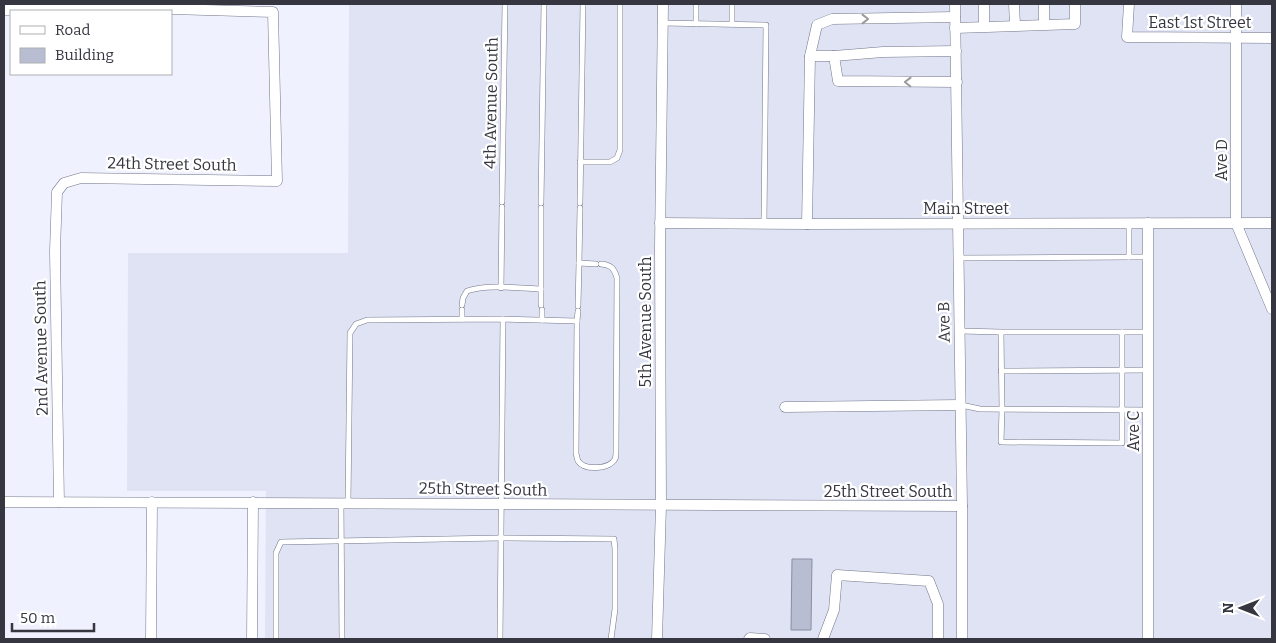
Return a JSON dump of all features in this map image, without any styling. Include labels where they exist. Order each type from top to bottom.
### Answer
[{"type":"street","name":"5th Avenue South","points":[[657,639],[661,506],[660,223],[663,4]]},
{"type":"street","name":"Ave B","points":[[955,4],[962,639]]},
{"type":"street","points":[[984,4],[984,26]]},
{"type":"street","points":[[1014,4],[1015,25]]},
{"type":"street","points":[[1044,4],[1044,24]]},
{"type":"street","points":[[807,224],[810,56],[817,24],[832,19],[955,22],[984,26],[1075,24],[1075,4]]},
{"type":"street","name":"East 1st Street","points":[[1129,4],[1127,37],[1272,38]]},
{"type":"street","name":"Ave D","points":[[1236,4],[1236,223],[1269,294],[1272,309]]},
{"type":"street","points":[[4,10],[137,6]]},
{"type":"street","name":"24th Street South","points":[[57,192],[64,183],[81,178],[277,180],[272,12],[137,6]]},
{"type":"street","points":[[810,56],[956,51]]},
{"type":"street","points":[[834,56],[838,81],[957,82]]},
{"type":"street","name":"2nd Avenue South","points":[[57,192],[54,251],[59,502]]},
{"type":"street","name":"Main Street","points":[[660,223],[1272,223]]},
{"type":"street","name":"Ave C","points":[[1148,223],[1148,639]]},
{"type":"street","points":[[784,407],[960,405]]},
{"type":"street","name":"25th Street South","points":[[4,502],[962,506]]},
{"type":"street","points":[[151,639],[152,502]]},
{"type":"street","points":[[252,639],[253,502]]},
{"type":"street","points":[[823,639],[834,610],[837,575],[929,581],[938,604],[938,639]]},
{"type":"street","points":[[749,639],[765,639]]},
{"type":"lane","name":"4th Avenue South","points":[[501,288],[505,4]]},
{"type":"lane","points":[[542,320],[541,206],[544,4]]},
{"type":"lane","points":[[579,264],[609,265],[615,270],[617,278],[616,451],[615,459],[608,466],[584,466],[578,461],[576,453],[583,4]]},
{"type":"lane","points":[[580,162],[610,162],[617,158],[620,150],[620,4]]},
{"type":"lane","points":[[696,4],[696,24]]},
{"type":"lane","points":[[732,4],[732,24]]},
{"type":"lane","points":[[663,23],[766,25],[764,223]]},
{"type":"lane","points":[[1129,223],[1129,257]]},
{"type":"lane","points":[[958,258],[1148,257]]},
{"type":"lane","points":[[462,319],[463,298],[466,291],[501,288],[541,289]]},
{"type":"lane","points":[[342,639],[341,541],[350,333],[356,324],[367,320],[502,319],[577,321]]},
{"type":"lane","points":[[500,639],[502,319]]},
{"type":"lane","points":[[959,331],[1148,332]]},
{"type":"lane","points":[[1001,332],[1001,442],[1122,444],[1122,332]]},
{"type":"lane","points":[[1002,371],[1148,370]]},
{"type":"lane","points":[[960,405],[1002,409],[1148,410]]},
{"type":"lane","points":[[276,639],[276,553],[281,542],[500,538],[614,539],[615,609],[611,639]]},
{"type":"shaded area","points":[[349,4],[1272,4],[1272,639],[265,639],[266,491],[127,491],[128,253],[348,253]]},
{"type":"building","points":[[792,559],[812,559],[811,630],[791,630]]}]
